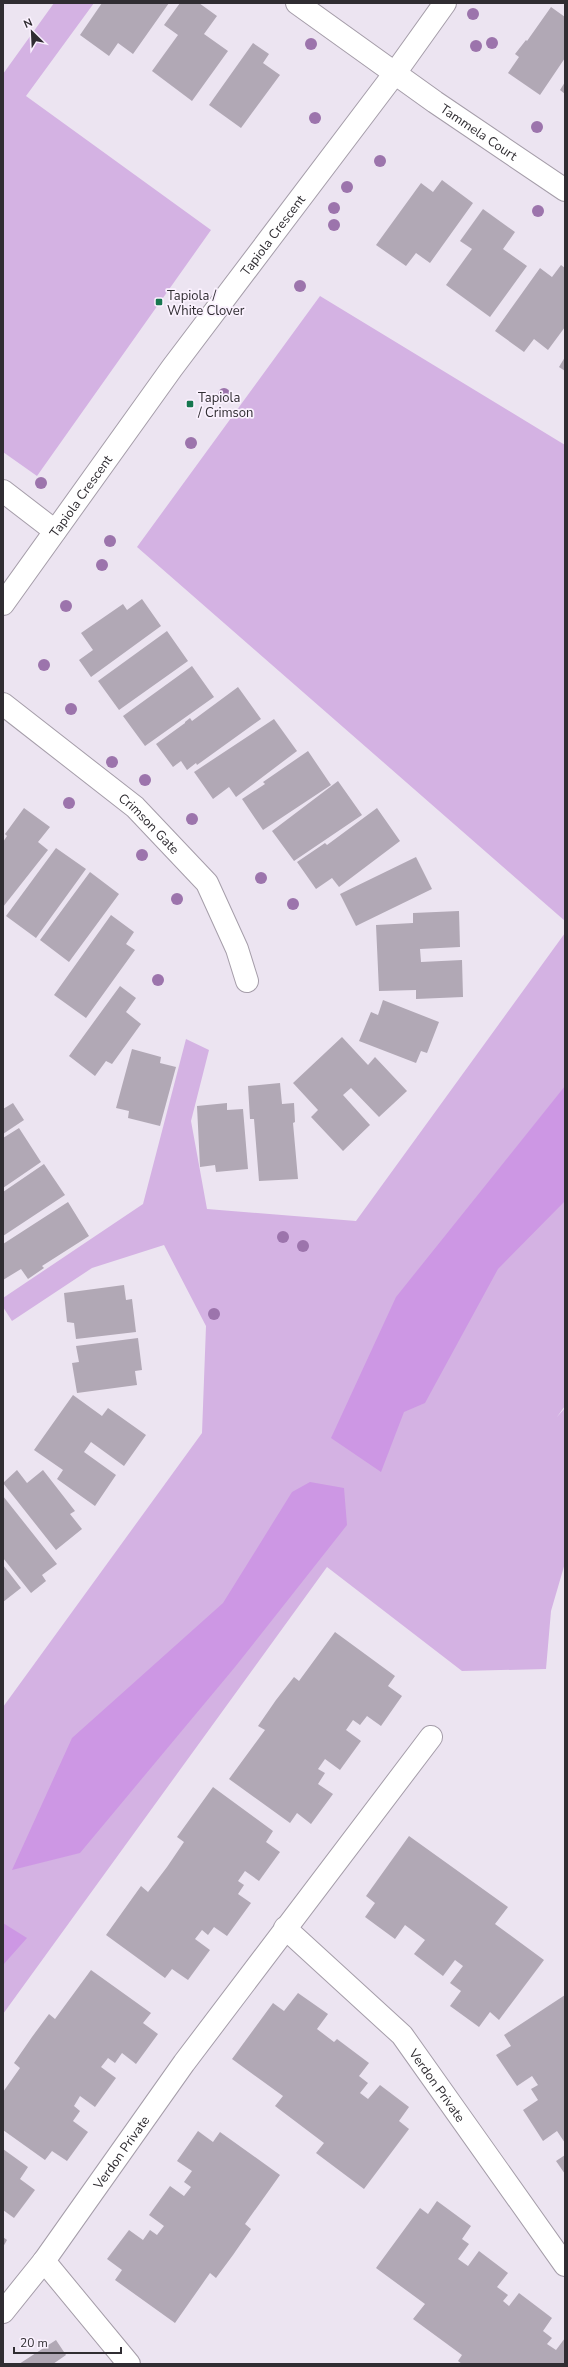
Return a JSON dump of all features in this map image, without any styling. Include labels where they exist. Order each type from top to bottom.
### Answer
[{"type":"street","name":"Tammela Court","points":[[297,3],[395,73],[565,190]]},
{"type":"street","name":"Tapiola Crescent","points":[[3,604],[172,368],[395,73],[444,3]]},
{"type":"street","points":[[3,491],[55,530]]},
{"type":"street","name":"Crimson Gate","points":[[3,704],[135,807],[207,883],[237,949],[247,981]]},
{"type":"street","name":"Verdon Private","points":[[3,2312],[44,2261],[184,2063],[431,1737]]},
{"type":"street","name":"Verdon Private","points":[[285,1928],[402,2035],[565,2265]]},
{"type":"street","points":[[44,2261],[129,2364]]},
{"type":"shaded area","points":[[54,3],[94,3],[26,96],[211,230],[37,476],[3,452],[3,74]]},
{"type":"shaded area","points":[[320,296],[565,445],[565,921],[137,547]]},
{"type":"shaded area","points":[[565,933],[565,1406],[557,1417],[565,1408],[565,1563],[551,1611],[546,1669],[462,1671],[327,1567],[3,2014],[3,1707],[202,1433],[206,1326],[164,1245],[92,1268],[12,1321],[3,1307],[3,1298],[143,1204],[186,1039],[209,1050],[191,1121],[207,1209],[356,1221]]},
{"type":"shaded area","points":[[565,1086],[565,1201],[498,1269],[425,1403],[404,1412],[381,1472],[331,1438],[396,1297]]},
{"type":"shaded area","points":[[310,1482],[344,1488],[347,1525],[235,1667],[80,1853],[12,1870],[72,1738],[223,1603],[292,1492]]},
{"type":"shaded area","points":[[3,1923],[27,1938],[3,1965]]},
{"type":"building","points":[[102,3],[169,3],[133,54],[118,43],[109,56],[80,35]]},
{"type":"building","points":[[180,3],[199,3],[217,16],[204,34],[228,51],[192,101],[152,71],[178,35],[164,25]]},
{"type":"building","points":[[551,7],[565,17],[565,58],[540,95],[508,73],[519,57],[515,54],[526,40],[527,41]]},
{"type":"building","points":[[253,43],[269,54],[263,63],[280,75],[241,128],[209,105]]},
{"type":"building","points":[[565,82],[565,94],[560,90]]},
{"type":"building","points":[[442,180],[473,203],[430,263],[416,253],[406,266],[376,245],[421,183],[433,192]]},
{"type":"building","points":[[483,209],[515,232],[503,249],[527,266],[490,317],[446,285],[472,249],[460,241]]},
{"type":"building","points":[[561,265],[565,268],[565,327],[548,350],[534,339],[524,352],[495,331],[540,268],[552,277]]},
{"type":"building","points":[[565,357],[565,371],[559,367]]},
{"type":"building","points":[[142,599],[161,626],[91,677],[79,660],[93,650],[81,633],[123,604],[127,610]]},
{"type":"building","points":[[167,631],[188,661],[119,710],[98,681]]},
{"type":"building","points":[[192,666],[214,697],[145,746],[123,716]]},
{"type":"building","points":[[238,687],[261,719],[197,765],[196,763],[187,770],[181,761],[173,767],[156,744],[190,718],[192,721]]},
{"type":"building","points":[[274,719],[297,751],[236,797],[229,787],[213,799],[194,772]]},
{"type":"building","points":[[308,751],[331,785],[263,830],[242,799],[265,784],[263,782]]},
{"type":"building","points":[[338,781],[362,815],[294,861],[272,831]]},
{"type":"building","points":[[24,808],[50,827],[38,842],[48,850],[3,907],[3,842],[7,836],[5,834]]},
{"type":"building","points":[[377,808],[400,841],[339,887],[332,878],[316,889],[297,862],[325,843],[327,845]]},
{"type":"building","points":[[56,848],[86,869],[36,938],[6,916]]},
{"type":"building","points":[[416,857],[432,889],[356,926],[340,894]]},
{"type":"building","points":[[90,872],[119,894],[69,962],[40,940]]},
{"type":"building","points":[[459,911],[460,947],[420,949],[421,962],[462,960],[463,997],[416,999],[416,990],[379,991],[376,925],[413,923],[413,913]]},
{"type":"building","points":[[111,915],[134,932],[126,944],[135,950],[86,1018],[54,995]]},
{"type":"building","points":[[120,986],[136,998],[126,1012],[141,1024],[112,1064],[106,1061],[95,1076],[69,1056]]},
{"type":"building","points":[[383,1000],[439,1022],[427,1053],[421,1051],[416,1063],[359,1041],[371,1012],[378,1015]]},
{"type":"building","points":[[342,1037],[368,1065],[375,1057],[407,1091],[379,1117],[351,1088],[343,1095],[370,1125],[343,1151],[311,1117],[318,1110],[293,1083]]},
{"type":"building","points":[[132,1049],[161,1057],[160,1063],[176,1067],[160,1126],[128,1118],[129,1111],[116,1108]]},
{"type":"building","points":[[280,1083],[282,1104],[294,1103],[295,1122],[293,1123],[298,1179],[259,1181],[254,1119],[250,1119],[248,1086]]},
{"type":"building","points":[[13,1103],[24,1120],[3,1134],[3,1109]]},
{"type":"building","points":[[227,1103],[227,1110],[243,1109],[248,1169],[216,1172],[215,1165],[200,1167],[197,1106]]},
{"type":"building","points":[[19,1128],[41,1162],[3,1188],[3,1138]]},
{"type":"building","points":[[44,1164],[65,1195],[3,1236],[3,1192]]},
{"type":"building","points":[[68,1202],[89,1236],[42,1266],[44,1268],[28,1279],[21,1269],[3,1280],[3,1244]]},
{"type":"building","points":[[124,1285],[126,1300],[132,1299],[136,1332],[76,1339],[74,1323],[67,1322],[64,1293]]},
{"type":"building","points":[[138,1338],[142,1370],[135,1371],[137,1385],[77,1393],[72,1363],[79,1362],[76,1346]]},
{"type":"building","points":[[73,1395],[102,1416],[108,1408],[146,1435],[124,1466],[91,1442],[84,1452],[116,1475],[95,1506],[57,1479],[63,1470],[34,1450]]},
{"type":"building","points":[[17,1470],[27,1483],[43,1470],[75,1511],[70,1514],[82,1529],[56,1550],[3,1483]]},
{"type":"building","points":[[3,1496],[57,1564],[42,1575],[46,1581],[31,1593],[3,1558]]},
{"type":"building","points":[[3,1565],[21,1588],[3,1602]]},
{"type":"building","points":[[335,1632],[395,1676],[388,1686],[402,1696],[381,1726],[367,1716],[360,1725],[353,1720],[346,1730],[361,1741],[340,1770],[325,1759],[318,1769],[325,1773],[318,1784],[333,1794],[311,1824],[297,1813],[290,1823],[229,1779],[265,1730],[258,1726],[276,1700],[294,1677],[299,1681]]},
{"type":"building","points":[[213,1787],[273,1831],[266,1842],[280,1852],[259,1881],[245,1871],[238,1881],[244,1885],[238,1894],[251,1903],[227,1936],[214,1927],[208,1935],[202,1930],[195,1939],[210,1950],[188,1980],[172,1969],[165,1978],[106,1935],[141,1886],[148,1892],[167,1867],[184,1842],[177,1837]]},
{"type":"building","points":[[409,1836],[508,1907],[495,1924],[544,1960],[499,2020],[490,2012],[479,2027],[450,2006],[461,1991],[450,1983],[463,1966],[455,1960],[443,1976],[414,1954],[425,1940],[405,1925],[395,1939],[365,1917],[375,1903],[366,1896]]},
{"type":"building","points":[[91,1970],[151,2013],[143,2023],[158,2034],[136,2064],[122,2053],[115,2063],[108,2058],[101,2067],[116,2078],[95,2107],[80,2096],[74,2106],[80,2111],[73,2121],[88,2132],[67,2161],[52,2151],[45,2160],[3,2130],[3,2092],[20,2068],[14,2063],[32,2037],[49,2014],[55,2019]]},
{"type":"building","points":[[298,1993],[328,2014],[317,2029],[334,2042],[337,2039],[369,2063],[359,2076],[368,2083],[360,2093],[368,2099],[380,2085],[409,2107],[399,2121],[409,2129],[364,2189],[316,2153],[324,2143],[275,2106],[283,2096],[232,2059],[273,2003],[284,2011]]},
{"type":"building","points":[[565,1995],[565,2143],[557,2131],[543,2141],[523,2110],[538,2100],[531,2089],[538,2085],[532,2076],[517,2086],[496,2055],[511,2046],[504,2035]]},
{"type":"building","points":[[198,2131],[213,2142],[220,2132],[280,2175],[245,2224],[251,2229],[233,2255],[216,2278],[210,2273],[175,2323],[115,2280],[122,2270],[107,2259],[129,2230],[143,2240],[150,2230],[157,2235],[164,2226],[149,2215],[170,2186],[184,2196],[191,2187],[184,2182],[192,2171],[177,2161]]},
{"type":"building","points":[[3,2149],[28,2167],[20,2179],[35,2190],[14,2218],[3,2210]]},
{"type":"building","points":[[565,2155],[565,2174],[556,2161]]},
{"type":"building","points":[[437,2201],[471,2226],[462,2239],[469,2244],[458,2259],[468,2266],[479,2251],[508,2273],[497,2287],[508,2295],[503,2301],[509,2306],[519,2293],[552,2318],[543,2331],[552,2338],[547,2344],[556,2350],[565,2338],[565,2364],[462,2364],[458,2361],[462,2355],[413,2319],[425,2304],[376,2268],[420,2208],[428,2214]]},
{"type":"building","points":[[3,2237],[7,2240],[3,2247]]},
{"type":"building","points":[[56,2340],[66,2355],[53,2364],[19,2364]]},
{"type":"place","name":"Tapiola / White Clover","points":[[159,302]]},
{"type":"place","name":"Tapiola / Crimson","points":[[190,404]]}]
